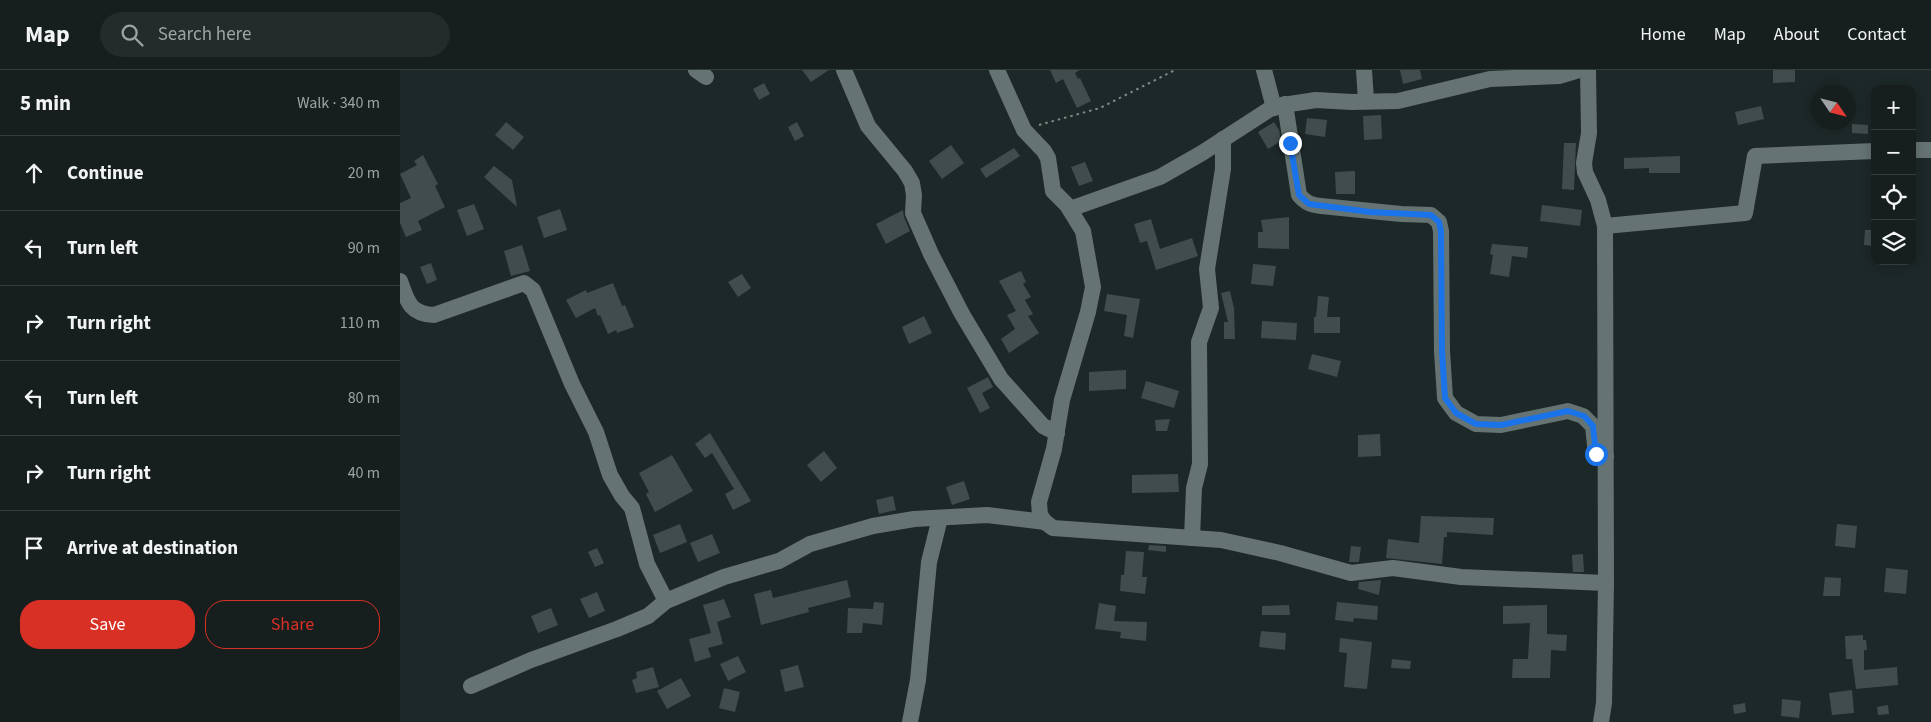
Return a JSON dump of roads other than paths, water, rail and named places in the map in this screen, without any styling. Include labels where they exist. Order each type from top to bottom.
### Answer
[{"type":"street","points":[[844,70],[868,126],[912,183],[914,195],[913,212],[931,254],[962,314],[1001,379],[1043,426],[1057,433]]},
{"type":"street","points":[[997,70],[1024,129],[1048,158],[1053,191],[1070,209],[1083,231],[1093,287],[1088,312],[1062,400],[1054,449],[1039,502],[1040,515],[1045,522],[1053,528],[1221,540],[1351,573],[1393,568],[1462,577],[1606,583]]},
{"type":"street","points":[[1264,70],[1280,106],[1299,195],[1304,200],[1309,204],[1321,206],[1393,214],[1431,215],[1439,222],[1441,231],[1442,351],[1445,398],[1456,413],[1476,424],[1501,425],[1568,411],[1584,416],[1590,421],[1593,426],[1596,454],[1606,456]]},
{"type":"street","points":[[1364,70],[1366,102]]},
{"type":"street","points":[[1070,209],[1160,177],[1280,106],[1316,100],[1398,101],[1490,79],[1559,76],[1579,70]]},
{"type":"street","points":[[1588,70],[1589,133],[1584,163],[1585,172],[1598,200],[1605,226],[1606,583],[1604,703],[1601,722]]},
{"type":"street","points":[[1192,538],[1194,488],[1200,464],[1199,342],[1211,308],[1207,269],[1223,169],[1223,139]]},
{"type":"street","points":[[1916,150],[1931,150]]},
{"type":"street","points":[[1605,226],[1745,213],[1754,156],[1871,151]]},
{"type":"street","points":[[400,281],[405,295],[414,310],[423,314],[434,315],[524,283],[533,290],[572,384],[596,432],[610,475],[622,496],[632,508],[647,564],[666,601]]},
{"type":"street","points":[[470,686],[531,660],[648,616],[666,601],[724,577],[779,561],[810,544],[873,526],[914,520],[986,515],[1045,522]]},
{"type":"street","points":[[910,722],[918,680],[929,562],[940,518]]}]
